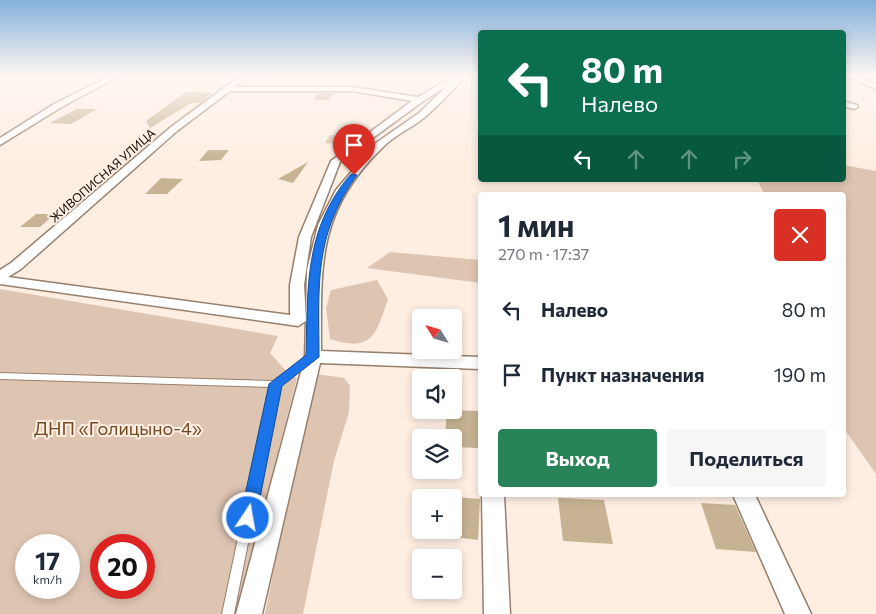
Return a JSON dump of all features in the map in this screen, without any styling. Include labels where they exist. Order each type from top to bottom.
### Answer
[{"type":"street","points":[[0,142],[60,105]]},
{"type":"street","name":"ЖИВОПИСНАЯ УЛИЦА","points":[[0,276],[16,266],[174,129],[208,105]]},
{"type":"street","points":[[0,280],[298,321],[296,285],[305,237],[336,161],[413,105]]},
{"type":"street","points":[[249,614],[313,357],[314,270],[324,225],[341,190],[379,145],[422,115],[433,105]]},
{"type":"street","points":[[847,105],[854,107]]},
{"type":"street","points":[[313,357],[478,363]]},
{"type":"street","points":[[493,497],[498,614]]},
{"type":"street","points":[[745,497],[798,614]]},
{"type":"lane","points":[[0,376],[275,384],[313,357]]},
{"type":"lane","points":[[228,614],[275,384]]},
{"type":"green space","points":[[330,135],[357,136],[353,144],[325,143]]},
{"type":"green space","points":[[846,166],[876,171],[876,474],[846,431],[846,192],[763,192],[758,182],[846,182]]},
{"type":"green space","points":[[390,252],[478,260],[478,283],[367,268]]},
{"type":"green space","points":[[377,280],[388,299],[376,331],[364,342],[356,344],[330,339],[326,308],[331,290]]},
{"type":"green space","name":"ДНП «Голицыно-4»","points":[[0,289],[278,336],[270,353],[289,374],[297,378],[236,614],[0,614]]},
{"type":"green space","points":[[317,374],[344,378],[350,386],[349,412],[334,461],[303,614],[265,614],[284,519]]},
{"type":"building","points":[[169,105],[188,105],[150,128],[146,121]]},
{"type":"building","points":[[77,109],[97,109],[71,124],[50,123]]},
{"type":"building","points":[[208,150],[229,150],[221,160],[199,161]]},
{"type":"building","points":[[308,162],[293,183],[278,179]]},
{"type":"building","points":[[161,178],[183,179],[167,194],[145,194]]},
{"type":"building","points":[[36,214],[55,214],[40,227],[20,227]]},
{"type":"building","points":[[462,410],[478,411],[478,448],[462,447],[462,429],[446,429],[446,419],[462,419]]},
{"type":"building","points":[[462,498],[480,499],[478,540],[462,538]]},
{"type":"building","points":[[558,498],[604,500],[613,544],[563,541]]},
{"type":"building","points":[[701,503],[735,505],[756,552],[716,549]]},
{"type":"route","points":[[248,518],[275,384],[313,357],[314,270],[317,255],[324,225],[341,190],[354,175]]}]
